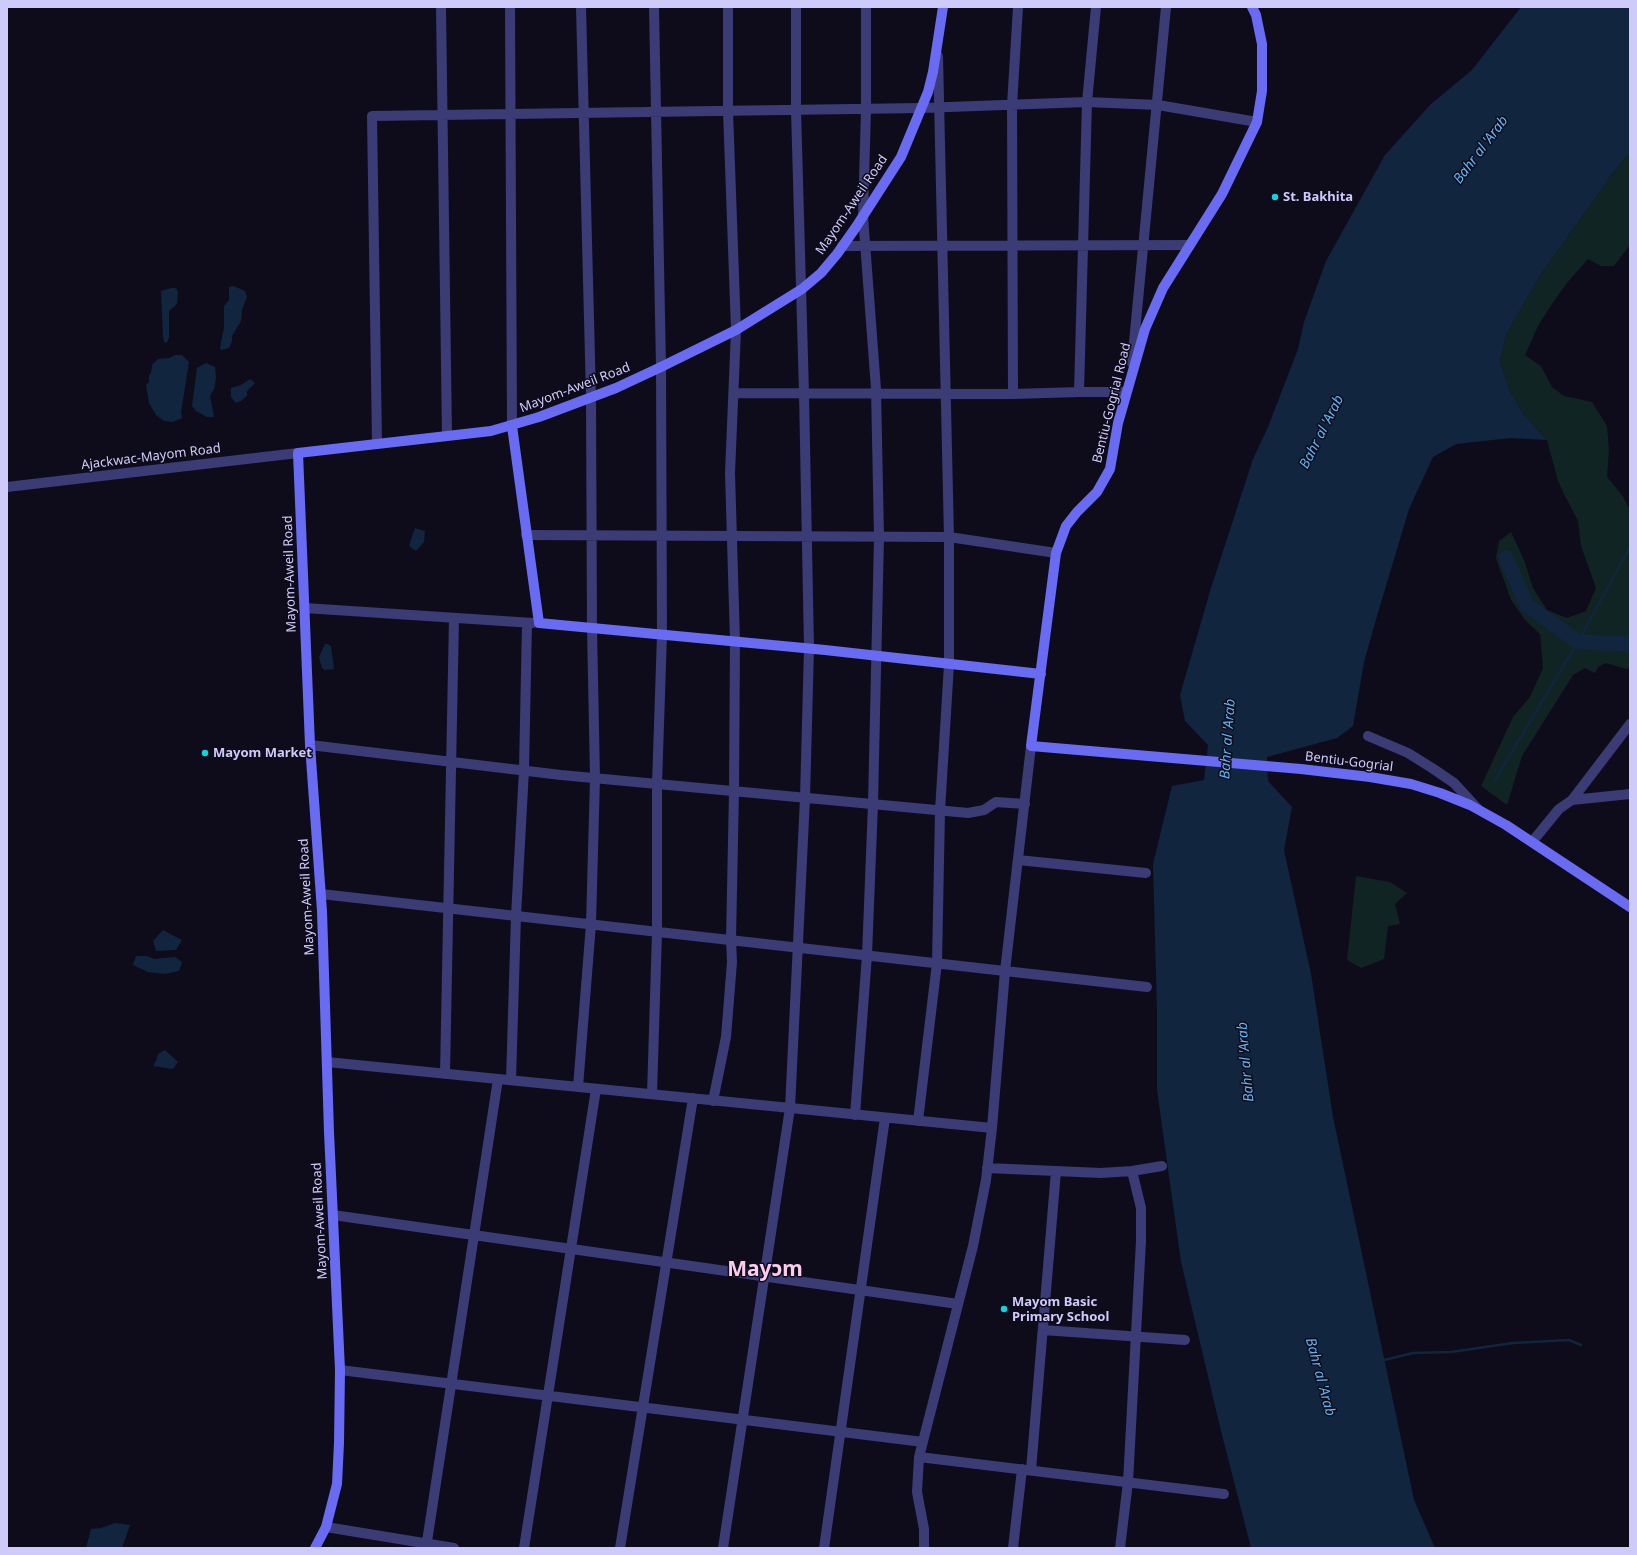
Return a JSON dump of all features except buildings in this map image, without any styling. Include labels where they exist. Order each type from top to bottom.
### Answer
[{"type":"main road","name":"Mayom-Aweil Road","points":[[315,1548],[326,1527],[337,1484],[340,1370],[321,894],[310,745],[298,453],[491,431],[512,426],[616,388],[661,367],[736,330],[802,288],[821,274],[842,246],[864,216],[901,156],[928,92],[943,7]]},
{"type":"main road","name":"Bentiu-Gogrial Road","points":[[1032,746],[1056,553],[1066,526],[1077,512],[1097,492],[1110,469],[1118,423],[1131,373],[1145,329],[1163,288],[1222,194],[1257,122],[1262,91],[1262,44],[1256,15],[1252,7]]},
{"type":"main road","points":[[512,426],[539,623],[809,648],[1040,674]]},
{"type":"main road","name":"Bentiu-Gogrial","points":[[1032,746],[1301,769],[1364,776],[1411,784],[1440,793],[1479,810],[1506,825],[1630,907]]},
{"type":"street","points":[[441,7],[447,436]]},
{"type":"street","points":[[510,7],[512,426]]},
{"type":"street","points":[[578,1087],[591,924],[595,778],[592,628],[593,535],[591,397],[581,7]]},
{"type":"street","points":[[652,1094],[657,932],[657,784],[662,635],[661,367],[654,7]]},
{"type":"street","points":[[713,1100],[726,1037],[732,962],[730,940],[734,791],[735,641],[730,473],[736,330],[728,111],[728,7]]},
{"type":"street","points":[[723,1548],[790,1108],[798,947],[805,798],[809,648],[802,288],[796,110],[796,7]]},
{"type":"street","points":[[855,1114],[867,955],[879,537],[876,393],[864,216],[866,7]]},
{"type":"street","points":[[1013,394],[1012,105],[1018,7]]},
{"type":"street","points":[[1079,392],[1087,102],[1096,7]]},
{"type":"street","points":[[1131,373],[1158,105],[1166,7]]},
{"type":"street","points":[[918,1121],[937,963],[940,811],[949,664],[949,537],[938,41]]},
{"type":"street","points":[[377,444],[372,116],[921,108],[1087,102],[1158,105],[1257,122]]},
{"type":"street","points":[[842,246],[1190,245]]},
{"type":"street","points":[[734,393],[1013,394],[1126,392]]},
{"type":"street","name":"Ajackwac-Mayom Road","points":[[7,487],[298,453]]},
{"type":"street","points":[[526,535],[949,537],[1056,553]]},
{"type":"street","points":[[305,608],[539,623]]},
{"type":"street","points":[[446,1074],[454,618]]},
{"type":"street","points":[[511,1080],[516,916],[524,770],[527,623]]},
{"type":"street","points":[[1532,842],[1559,809],[1572,800],[1630,724]]},
{"type":"street","points":[[1368,736],[1408,753],[1432,768],[1454,783],[1479,810]]},
{"type":"street","points":[[310,745],[595,778],[940,811],[968,813],[984,810],[996,802],[1025,804]]},
{"type":"street","points":[[924,1548],[924,1529],[917,1492],[919,1456],[973,1246],[987,1168],[992,1128],[1005,971],[1032,746]]},
{"type":"street","points":[[1572,800],[1630,794]]},
{"type":"street","points":[[1018,860],[1146,873]]},
{"type":"street","points":[[321,894],[1147,987]]},
{"type":"street","points":[[327,1062],[992,1128]]},
{"type":"street","points":[[426,1546],[498,1079]]},
{"type":"street","points":[[524,1548],[596,1089]]},
{"type":"street","points":[[620,1548],[693,1098]]},
{"type":"street","points":[[824,1548],[885,1118]]},
{"type":"street","points":[[987,1168],[1101,1173],[1132,1171],[1162,1166]]},
{"type":"street","points":[[1013,1548],[1027,1470],[1043,1330],[1056,1171]]},
{"type":"street","points":[[1120,1548],[1128,1482],[1141,1241],[1141,1208],[1132,1171]]},
{"type":"street","points":[[333,1215],[958,1304]]},
{"type":"street","points":[[1043,1330],[1185,1340]]},
{"type":"street","points":[[340,1370],[923,1442]]},
{"type":"street","points":[[919,1456],[1224,1494]]},
{"type":"street","points":[[326,1527],[426,1546],[454,1548]]},
{"type":"green space","points":[[1630,152],[1630,245],[1614,266],[1601,266],[1588,259],[1566,284],[1550,307],[1538,326],[1525,355],[1541,366],[1552,387],[1564,396],[1592,402],[1607,426],[1609,450],[1607,477],[1622,495],[1630,510],[1630,667],[1626,669],[1606,663],[1598,667],[1595,673],[1585,668],[1573,675],[1522,756],[1507,805],[1481,786],[1513,717],[1530,697],[1543,668],[1540,634],[1525,620],[1511,600],[1496,558],[1499,541],[1511,532],[1524,560],[1533,588],[1547,610],[1567,618],[1586,611],[1596,588],[1581,546],[1578,521],[1558,481],[1547,440],[1524,415],[1509,389],[1500,362],[1506,335],[1539,277],[1613,173]]},
{"type":"green space","points":[[1356,876],[1390,882],[1407,893],[1395,904],[1400,924],[1388,926],[1384,959],[1361,968],[1347,960]]},
{"type":"water","name":"Bahr al 'Arab","points":[[1521,7],[1630,7],[1630,152],[1613,173],[1539,277],[1506,335],[1500,362],[1509,389],[1524,415],[1547,440],[1511,438],[1456,444],[1433,457],[1409,509],[1377,616],[1364,662],[1353,726],[1337,738],[1267,757],[1268,781],[1292,807],[1284,850],[1311,974],[1333,1117],[1414,1500],[1435,1548],[1251,1548],[1220,1427],[1181,1262],[1157,1090],[1157,1012],[1153,864],[1172,786],[1204,780],[1208,745],[1185,721],[1180,695],[1211,588],[1253,459],[1268,427],[1298,349],[1304,322],[1326,261],[1385,155],[1431,104],[1472,70]]},
{"type":"water","points":[[234,286],[245,291],[247,297],[242,310],[241,321],[232,336],[232,341],[229,348],[221,350],[220,347],[224,328],[224,306],[229,300],[229,287]]},
{"type":"water","points":[[176,288],[178,292],[177,304],[169,311],[169,337],[167,343],[164,342],[163,337],[161,291]]},
{"type":"water","points":[[175,355],[182,355],[189,362],[181,412],[182,418],[173,422],[164,421],[156,415],[149,403],[146,385],[149,382],[149,375],[151,373],[152,365],[158,359],[169,358]]},
{"type":"water","points":[[206,363],[215,367],[216,378],[214,389],[210,396],[214,417],[207,417],[196,411],[192,406],[197,368]]},
{"type":"water","points":[[250,379],[255,383],[247,391],[247,396],[236,403],[231,397],[231,388],[241,385]]},
{"type":"water","points":[[415,528],[425,531],[424,542],[416,551],[409,546]]},
{"type":"water","points":[[325,644],[331,646],[334,669],[325,670],[322,668],[319,657]]},
{"type":"water","points":[[163,930],[182,940],[176,950],[156,951],[153,941]]},
{"type":"water","points":[[136,956],[147,956],[154,959],[175,957],[182,962],[179,971],[165,974],[148,972],[133,965]]},
{"type":"water","points":[[165,1050],[178,1062],[173,1069],[153,1066],[158,1054]]},
{"type":"water","points":[[115,1523],[130,1525],[122,1548],[86,1548],[91,1529],[101,1528]]},
{"type":"waterway","points":[[1495,780],[1578,642],[1630,547]]},
{"type":"waterway","points":[[1506,558],[1527,605],[1578,642],[1627,644]]},
{"type":"waterway","points":[[1384,1360],[1413,1353],[1451,1352],[1513,1343],[1569,1340],[1581,1345]]},
{"type":"place","name":"St. Bakhita","points":[[1275,197]]},
{"type":"place","name":"Mayom Market","points":[[205,753]]},
{"type":"place","name":"Mayom Basic Primary School","points":[[1004,1309]]},
{"type":"district","name":"Mayɔm","points":[[765,1270]]}]
